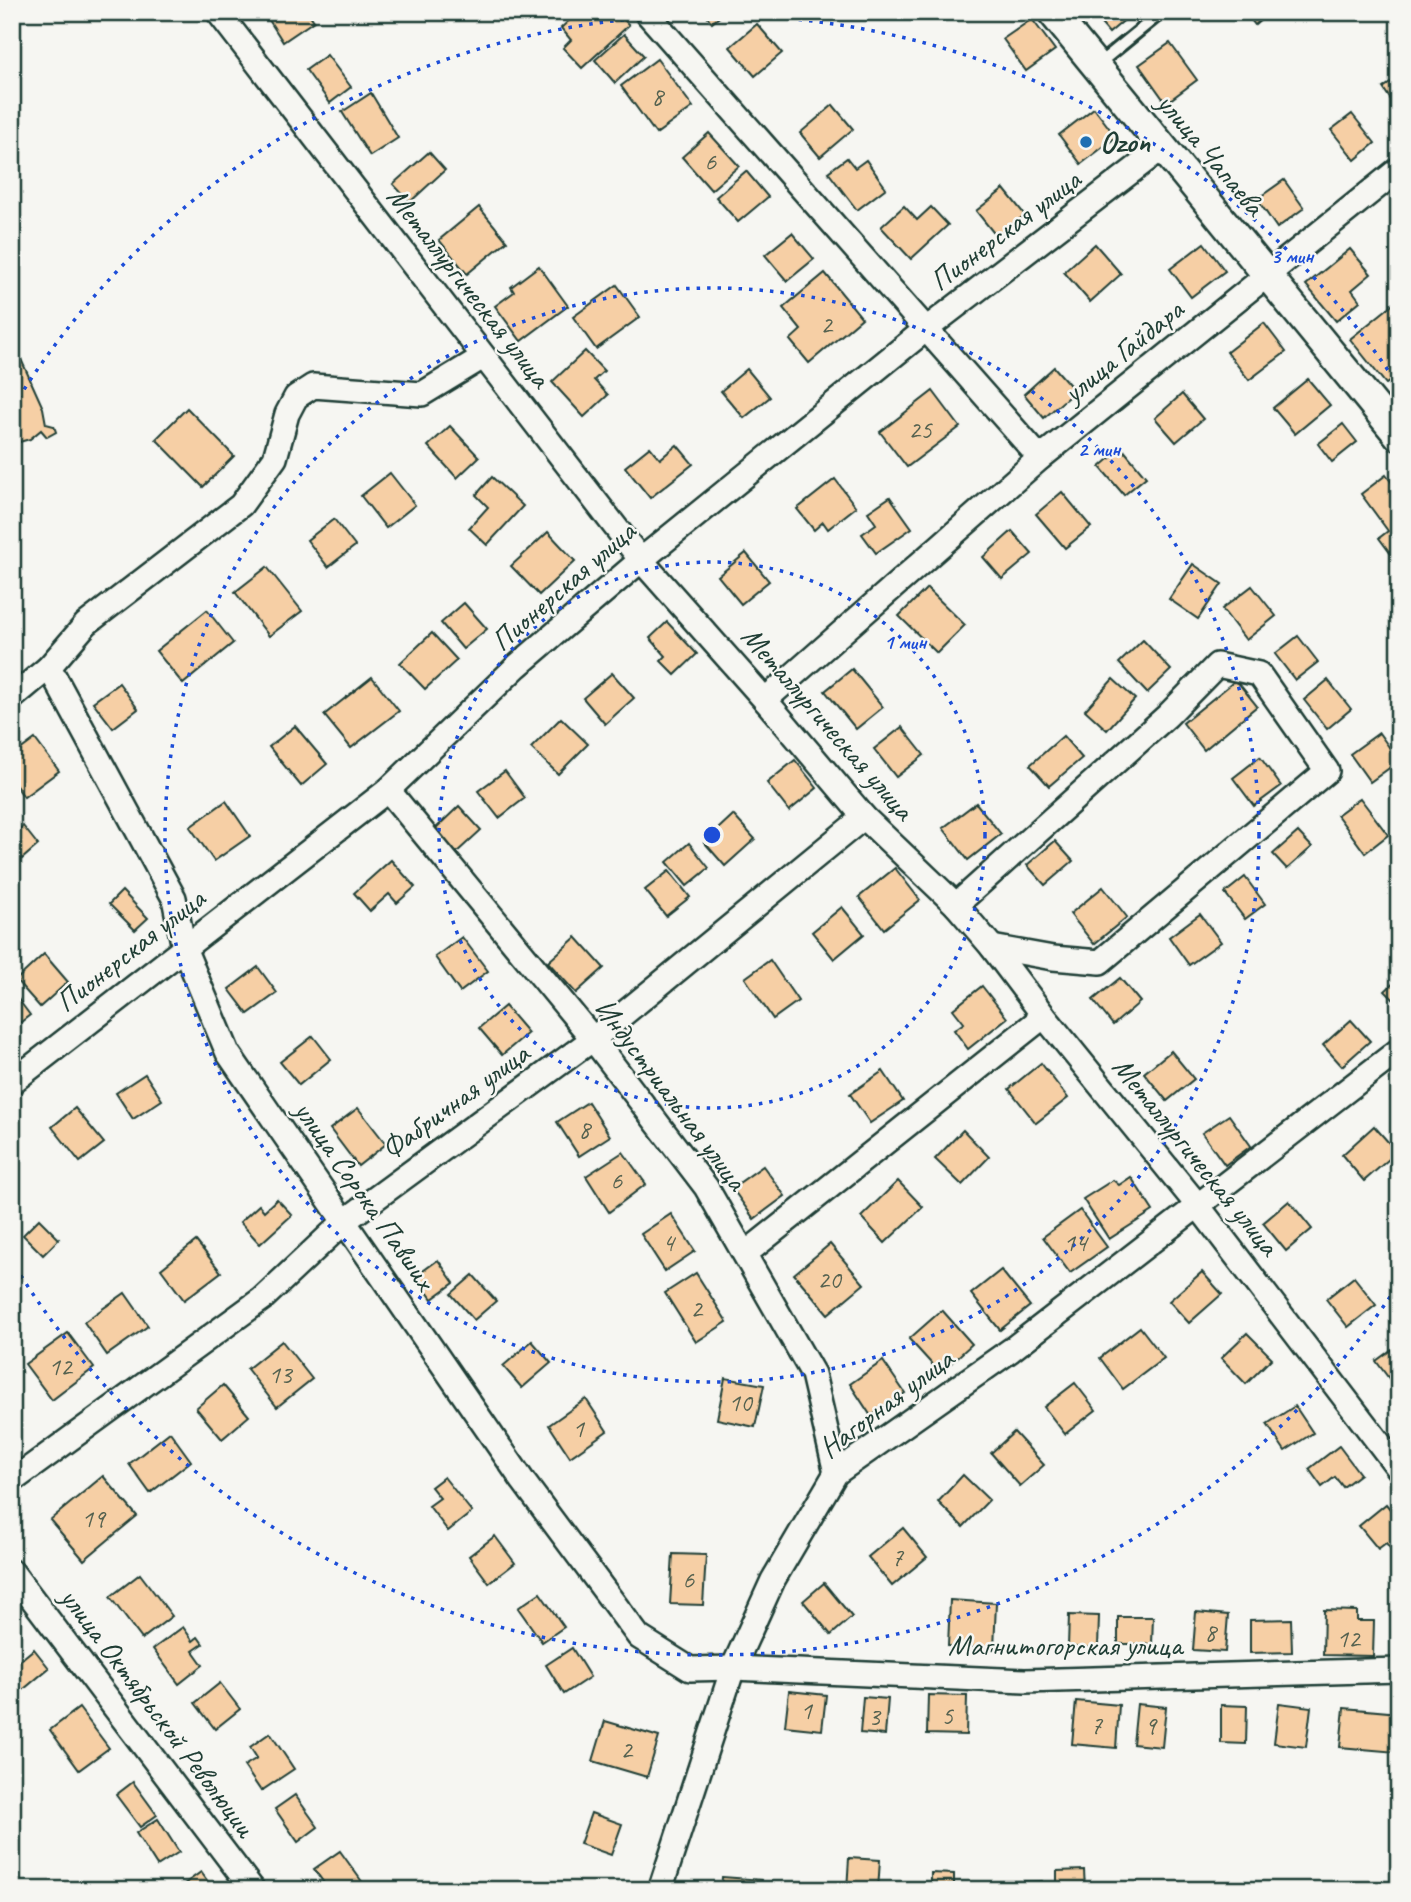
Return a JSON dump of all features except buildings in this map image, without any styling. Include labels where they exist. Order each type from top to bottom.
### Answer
[{"type":"street","name":"Металлургическая улица","points":[[218,12],[641,559],[864,817],[956,905],[992,947],[1044,1016],[1391,1442],[1399,1469]]},
{"type":"street","points":[[646,12],[1040,458]]},
{"type":"street","name":"улица Чапаева","points":[[1052,12],[1399,436]]},
{"type":"street","name":"Пионерская улица","points":[[12,1082],[388,790],[517,666],[641,559],[925,330],[1162,148]]},
{"type":"street","name":"улица Гайдара","points":[[765,700],[1040,458],[1399,169]]},
{"type":"street","points":[[12,698],[49,667],[86,624],[241,505],[275,458],[287,414],[296,397],[313,386],[422,394],[483,357]]},
{"type":"street","points":[[956,905],[1167,716],[1217,665],[1259,674],[1328,771],[1100,961],[1053,958],[992,947]]},
{"type":"street","name":"улица Сорока Павших","points":[[49,667],[174,898],[184,948],[228,1053],[346,1220],[523,1481],[639,1637],[690,1669],[733,1668]]},
{"type":"street","name":"Индустриальная улица","points":[[388,790],[593,1039],[706,1186],[813,1374],[836,1473]]},
{"type":"street","name":"Фабричная улица","points":[[12,1481],[262,1299],[346,1220],[593,1039],[864,817]]},
{"type":"street","points":[[745,1254],[1044,1016]]},
{"type":"street","name":"Нагорная улица","points":[[660,1890],[733,1668],[773,1580],[836,1473],[1011,1350],[1399,1050]]},
{"type":"street","name":"улица Октябрьской Революции","points":[[12,1572],[253,1890]]},
{"type":"street","name":"Магнитогорская улица","points":[[733,1668],[1025,1681],[1399,1670]]},
{"type":"lane","points":[[1096,66],[1163,12]]},
{"type":"place","name":"Ozon","points":[[1086,142]]}]
